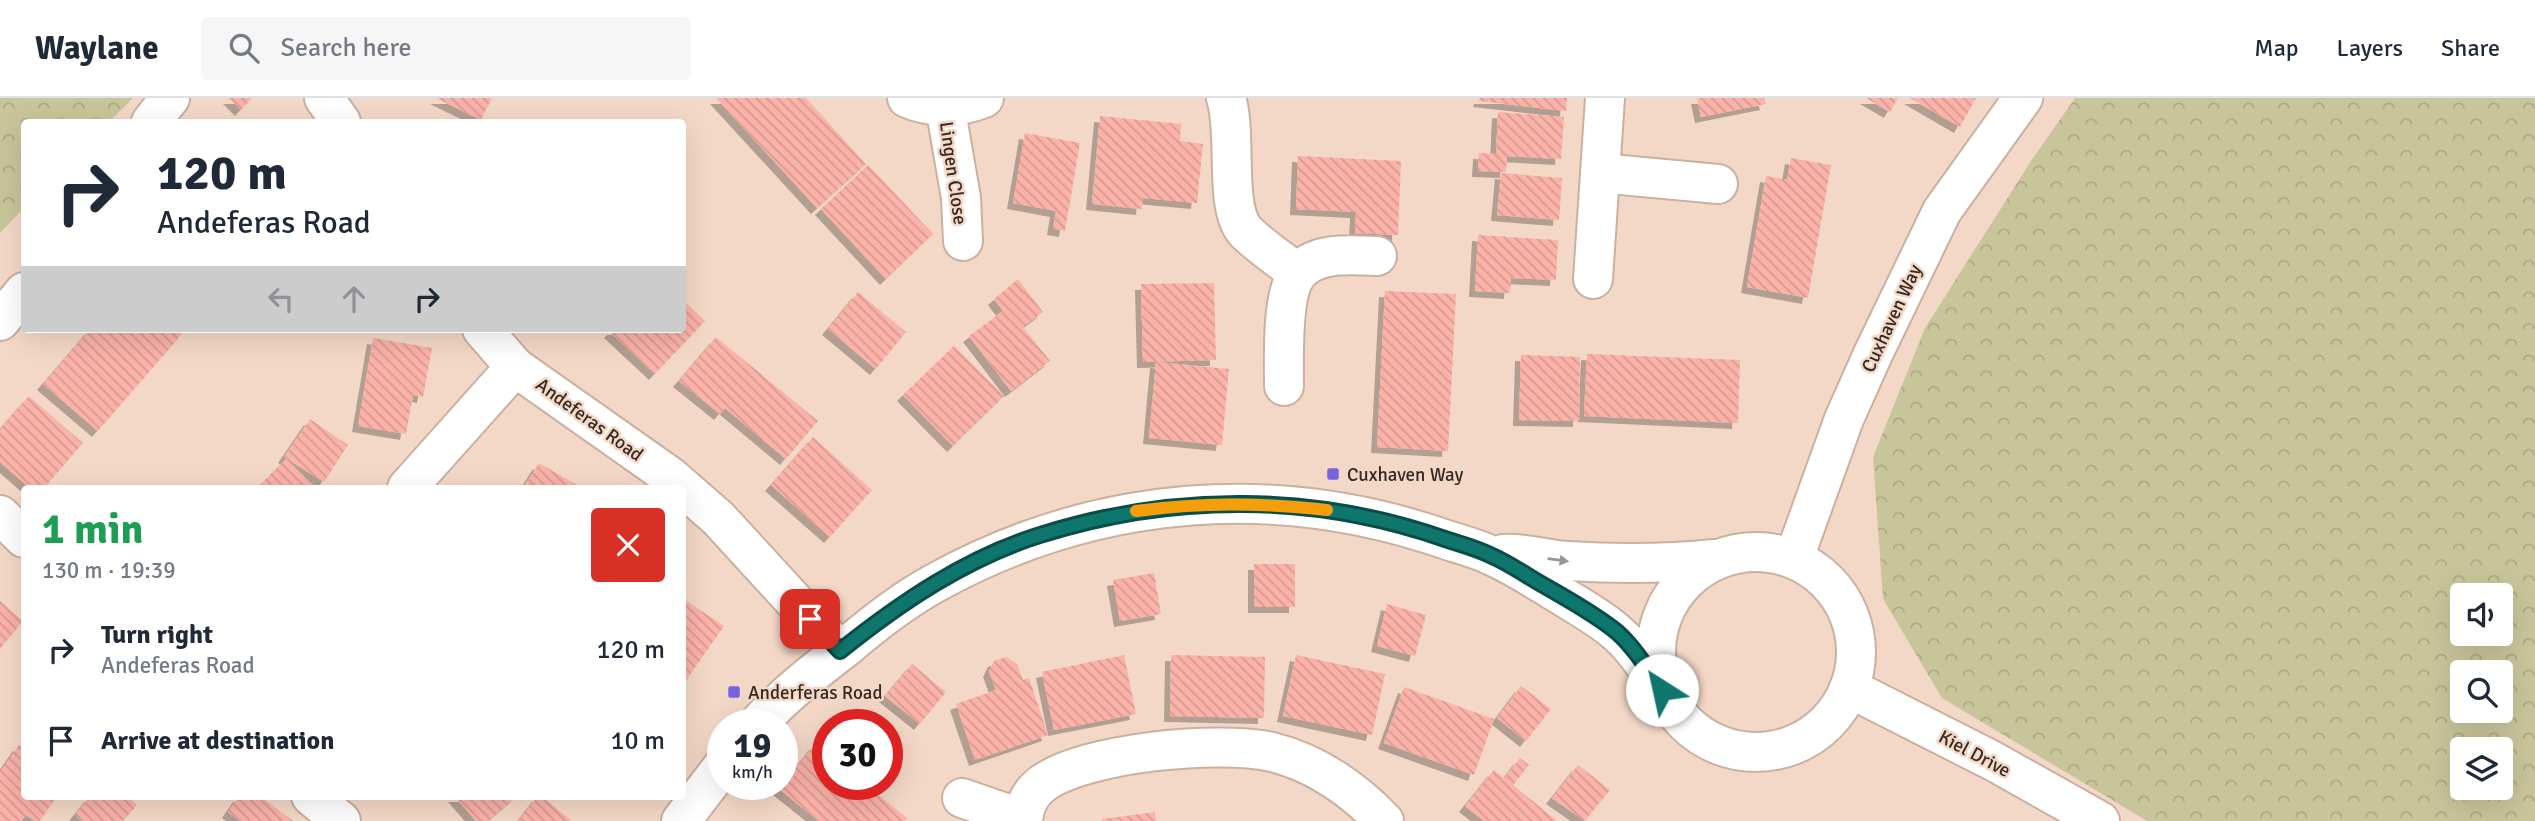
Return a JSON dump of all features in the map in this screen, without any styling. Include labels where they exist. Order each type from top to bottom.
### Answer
[{"type":"street","points":[[153,119],[170,98]]},
{"type":"street","points":[[324,98],[339,119]]},
{"type":"street","name":"Lingen Close","points":[[907,98],[930,105],[945,106],[984,98]]},
{"type":"street","points":[[1226,98],[1232,128],[1236,218],[1246,232],[1298,273]]},
{"type":"street","points":[[1593,279],[1605,98]]},
{"type":"street","name":"Cuxhaven Way","points":[[1794,558],[1844,419],[1942,211],[2024,98]]},
{"type":"street","name":"Lingen Close","points":[[945,106],[961,198],[963,241]]},
{"type":"street","points":[[1600,173],[1718,184]]},
{"type":"street","points":[[1284,386],[1288,298],[1298,273],[1325,258],[1345,255],[1377,256]]},
{"type":"street","points":[[0,321],[21,296]]},
{"type":"street","name":"Andeferas Road","points":[[485,333],[515,367],[680,485]]},
{"type":"street","name":"Andeferas Road","points":[[410,485],[515,367]]},
{"type":"street","name":"Andeferas Road","points":[[686,490],[759,560],[794,603],[840,651]]},
{"type":"street","points":[[774,709],[840,651],[894,609],[933,584],[983,558],[1038,535],[1134,511],[1236,503],[1347,513],[1412,527],[1491,555],[1581,607],[1617,632],[1635,652],[1681,720],[1709,741],[1742,751],[1772,751],[1805,740],[1823,727],[1844,700],[1854,675],[1856,640],[1849,614],[1830,584],[1794,558],[1766,551],[1662,564],[1557,561],[1518,553],[1491,555]]},
{"type":"street","points":[[0,515],[21,535]]},
{"type":"street","points":[[1662,690],[1654,646],[1662,612],[1689,575],[1717,558]]},
{"type":"street","name":"Kiel Drive","points":[[1849,688],[1993,761],[2100,821]]},
{"type":"street","points":[[962,798],[1023,820],[1030,797],[1042,784],[1061,774],[1099,762],[1148,753],[1190,748],[1234,748],[1271,752],[1304,763],[1337,780],[1360,797],[1384,821]]},
{"type":"street","points":[[681,821],[707,787]]},
{"type":"street","points":[[316,800],[341,821]]},
{"type":"green space","points":[[0,98],[133,98],[112,119],[21,119],[21,211],[0,233]]},
{"type":"green space","points":[[2075,98],[2535,98],[2535,821],[2147,821],[1942,698],[1883,599],[1873,457],[1925,328],[2031,161]]},
{"type":"building","points":[[229,98],[252,98],[241,110]]},
{"type":"building","points":[[436,98],[492,98],[482,119]]},
{"type":"building","points":[[716,98],[806,98],[866,164],[817,208]]},
{"type":"building","points":[[1480,98],[1567,98],[1566,111],[1479,101]]},
{"type":"building","points":[[1697,98],[1764,98],[1766,104],[1701,117]]},
{"type":"building","points":[[1866,98],[1898,98],[1890,112]]},
{"type":"building","points":[[1910,98],[1976,98],[1960,127]]},
{"type":"building","points":[[1498,112],[1564,117],[1561,159],[1507,156],[1506,172],[1478,171],[1479,153],[1496,154]]},
{"type":"building","points":[[1100,116],[1181,124],[1180,141],[1203,144],[1197,203],[1143,198],[1142,209],[1092,204]]},
{"type":"building","points":[[1025,133],[1080,143],[1065,231],[1053,229],[1056,211],[1013,203]]},
{"type":"building","points":[[1298,156],[1401,161],[1398,235],[1355,233],[1356,212],[1296,209]]},
{"type":"building","points":[[1791,158],[1831,165],[1808,298],[1747,287],[1766,176],[1787,180]]},
{"type":"building","points":[[868,165],[933,234],[886,279],[821,209]]},
{"type":"building","points":[[1501,173],[1562,178],[1559,220],[1497,215]]},
{"type":"building","points":[[1478,235],[1558,240],[1556,280],[1511,278],[1510,293],[1475,291]]},
{"type":"building","points":[[1018,279],[1043,312],[1023,327],[1050,361],[1011,391],[969,336],[1003,311],[994,299]]},
{"type":"building","points":[[1214,283],[1216,360],[1143,362],[1141,284]]},
{"type":"building","points":[[1385,291],[1456,294],[1448,451],[1377,447]]},
{"type":"building","points":[[858,292],[906,332],[876,369],[828,329]]},
{"type":"building","points":[[686,303],[705,321],[655,374],[611,333],[686,333]]},
{"type":"building","points":[[87,333],[182,334],[98,431],[43,384]]},
{"type":"building","points":[[716,337],[818,421],[786,459],[725,408],[720,414],[679,381]]},
{"type":"building","points":[[373,338],[432,348],[423,397],[413,395],[406,434],[358,426]]},
{"type":"building","points":[[954,346],[1004,396],[953,446],[903,395]]},
{"type":"building","points":[[1587,354],[1740,360],[1738,423],[1584,416]]},
{"type":"building","points":[[1521,355],[1580,357],[1579,421],[1519,420]]},
{"type":"building","points":[[1156,362],[1229,369],[1222,445],[1149,438]]},
{"type":"building","points":[[29,396],[83,443],[47,485],[27,485],[0,462],[0,429]]},
{"type":"building","points":[[310,419],[348,445],[324,482],[284,457]]},
{"type":"building","points":[[813,437],[872,490],[830,537],[771,485]]},
{"type":"building","points":[[286,459],[313,485],[260,485]]},
{"type":"building","points":[[539,463],[577,485],[525,485]]},
{"type":"building","points":[[1254,564],[1295,564],[1295,607],[1254,607]]},
{"type":"building","points":[[1154,573],[1161,614],[1120,621],[1113,580]]},
{"type":"building","points":[[0,601],[21,619],[21,623],[0,649]]},
{"type":"building","points":[[686,601],[724,626],[686,680]]},
{"type":"building","points":[[1387,604],[1426,615],[1415,656],[1377,646]]},
{"type":"building","points":[[1124,655],[1136,714],[1054,730],[1042,672]]},
{"type":"building","points":[[1171,655],[1265,657],[1264,718],[1170,716]]},
{"type":"building","points":[[1296,655],[1385,674],[1372,735],[1283,716]]},
{"type":"building","points":[[1006,657],[1017,664],[1023,680],[1029,678],[1048,735],[975,760],[956,704],[996,690],[989,671],[994,661]]},
{"type":"building","points":[[912,664],[946,692],[920,724],[885,696]]},
{"type":"building","points":[[1521,686],[1551,709],[1526,741],[1497,718]]},
{"type":"building","points":[[1404,687],[1494,719],[1474,775],[1384,743]]},
{"type":"building","points":[[19,745],[21,746],[21,800],[54,800],[40,821],[26,815],[21,821],[0,821],[0,772]]},
{"type":"building","points":[[812,748],[812,800],[885,800],[907,818],[905,821],[819,821],[793,800],[798,800],[798,765]]},
{"type":"building","points":[[1520,758],[1529,765],[1513,785],[1555,821],[1484,821],[1465,806],[1494,770],[1504,778]]},
{"type":"building","points":[[1578,765],[1610,790],[1585,821],[1552,798]]},
{"type":"building","points":[[87,800],[131,800],[137,805],[123,821],[82,821],[75,815]]},
{"type":"building","points":[[236,800],[265,800],[293,821],[240,821],[228,812]]},
{"type":"building","points":[[458,800],[512,800],[488,821],[476,821]]},
{"type":"building","points":[[535,800],[546,800],[572,821],[518,821]]},
{"type":"building","points":[[1155,812],[1156,821],[1102,821],[1102,819]]},
{"type":"slow traffic","points":[[1136,511],[1236,503],[1327,510]]},
{"type":"place","name":"Cuxhaven Way","points":[[1333,474]]},
{"type":"place","name":"Anderferas Road","points":[[734,692]]},
{"type":"route","points":[[810,619],[840,651],[885,615],[933,584],[983,558],[1038,535],[1134,511],[1186,505],[1236,503],[1292,506],[1347,513],[1412,527],[1491,555],[1581,607],[1617,632],[1662,690]]}]
